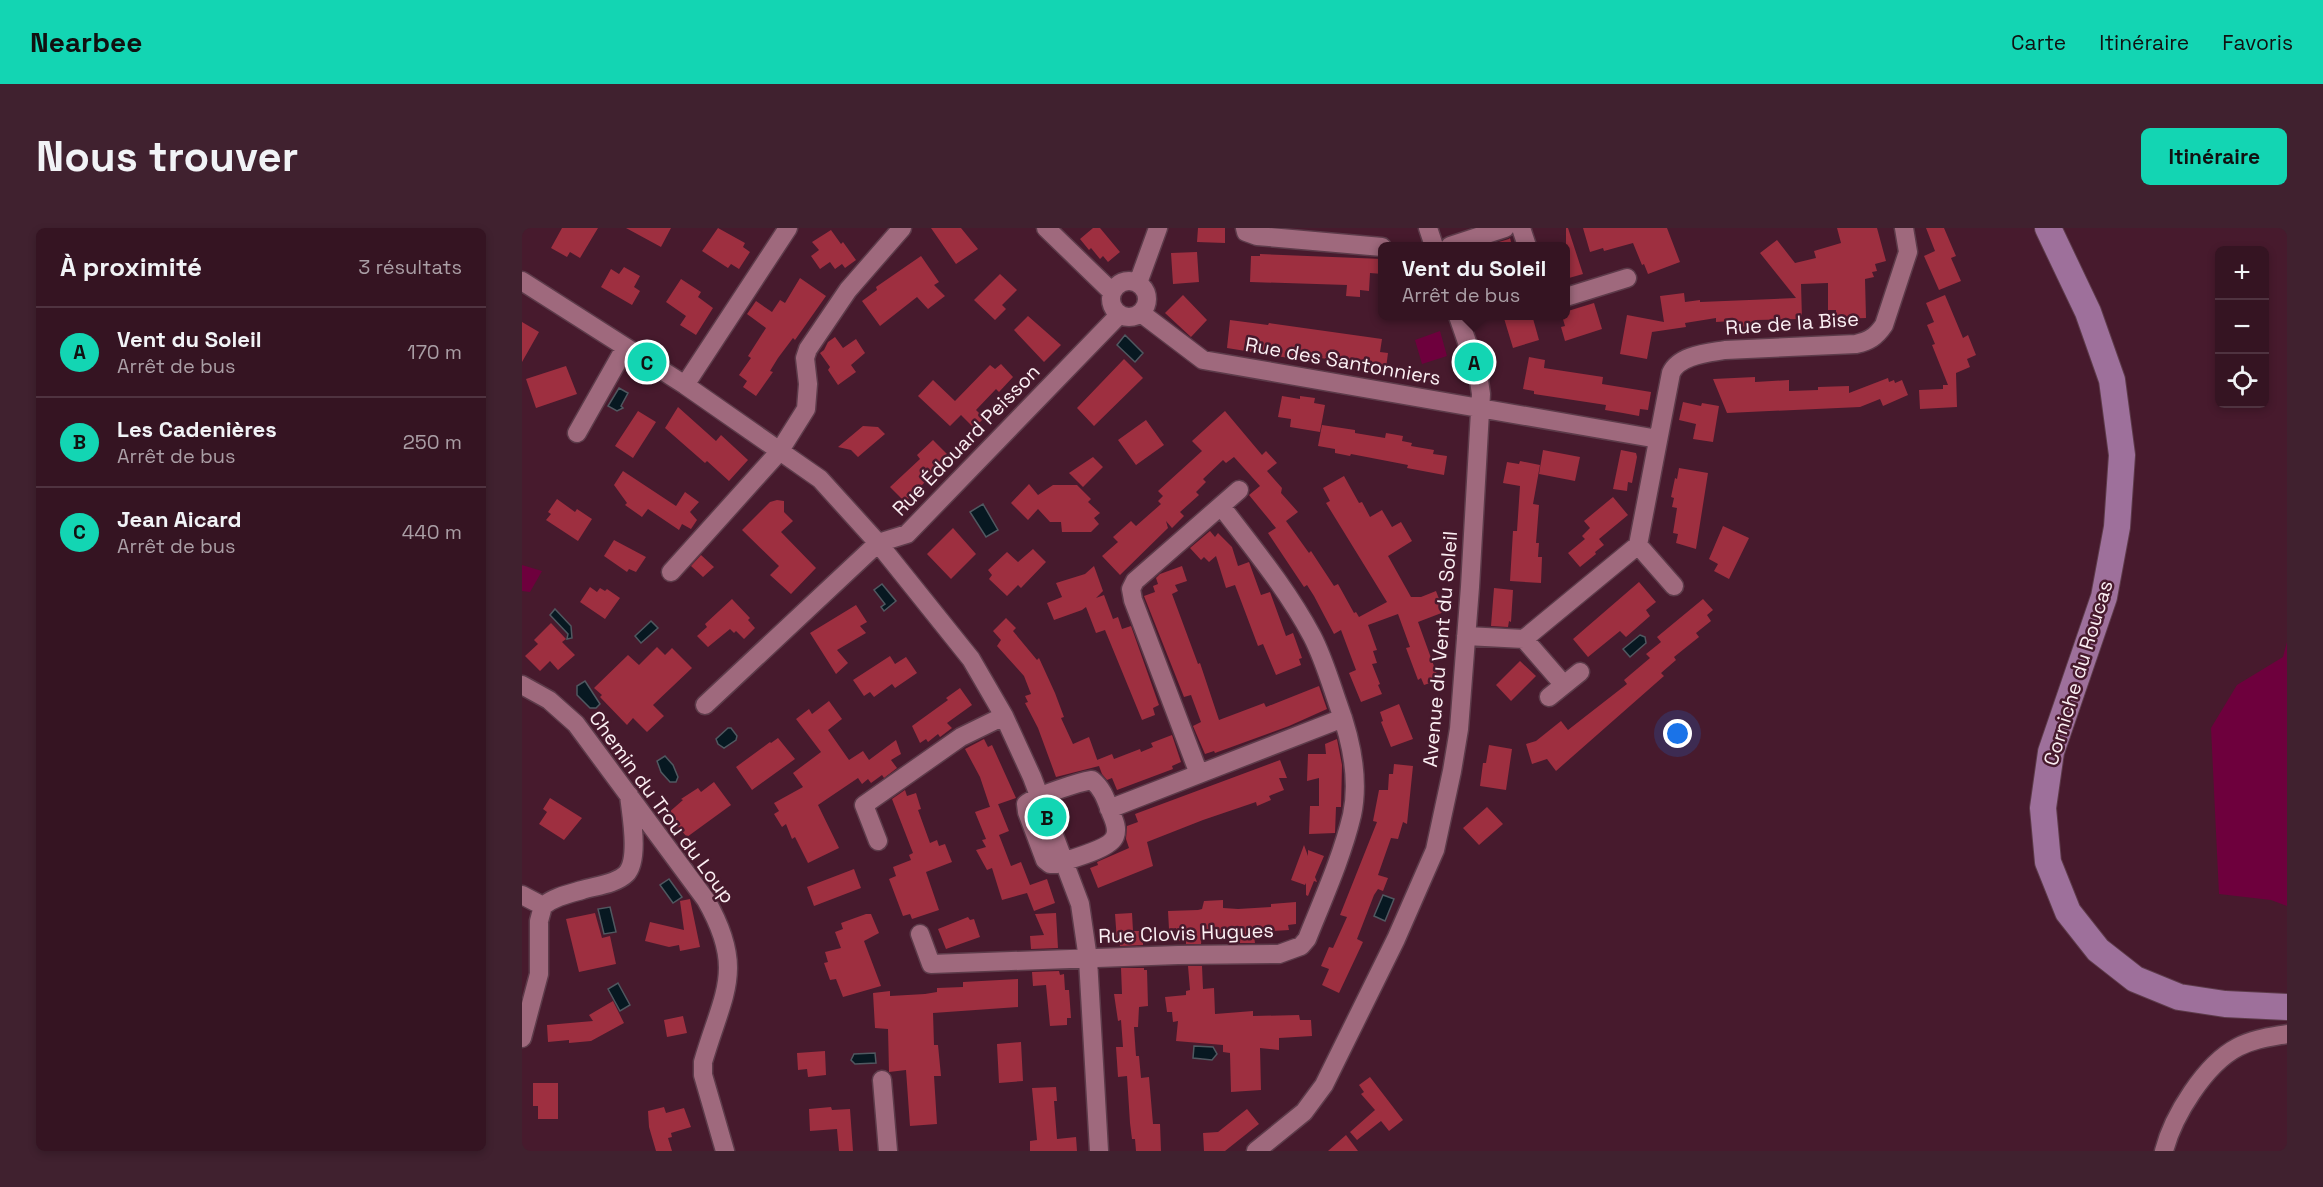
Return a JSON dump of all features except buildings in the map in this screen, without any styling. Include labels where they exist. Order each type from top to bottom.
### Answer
[{"type":"main road","name":"Corniche du Roucas","points":[[2048,228],[2088,312],[2112,380],[2122,455],[2117,527],[2104,597],[2050,753],[2043,808],[2048,862],[2068,912],[2098,950],[2135,979],[2179,998],[2224,1004],[2287,1006]]},
{"type":"street","points":[[685,385],[788,228]]},
{"type":"street","points":[[671,572],[779,452],[806,409],[808,384],[805,358],[808,350],[848,290],[902,228]]},
{"type":"street","points":[[1046,228],[1112,292]]},
{"type":"street","points":[[1138,283],[1158,228]]},
{"type":"street","points":[[1245,228],[1246,232],[1257,236],[1378,247]]},
{"type":"street","points":[[1462,242],[1505,228]]},
{"type":"street","name":"Rue de la Bise","points":[[1638,545],[1671,373],[1679,362],[1705,353],[1725,350],[1856,344],[1871,339],[1884,326],[1905,264],[1908,252],[1905,228]]},
{"type":"street","points":[[1570,296],[1627,278]]},
{"type":"street","points":[[522,281],[685,385],[820,479],[836,494],[971,659],[1004,716],[1040,797]]},
{"type":"street","points":[[1126,281],[1138,283],[1147,297],[1142,313],[1131,318],[1119,315],[1110,302],[1112,292],[1120,283],[1126,281]]},
{"type":"street","name":"Rue des Santonniers","points":[[1142,313],[1203,360],[1658,439]]},
{"type":"street","name":"Rue Édouard Peisson","points":[[705,705],[878,543],[907,534],[1119,315]]},
{"type":"street","name":"Avenue du Vent du Soleil","points":[[1257,1151],[1304,1112],[1324,1085],[1396,939],[1430,863],[1439,834],[1459,729],[1481,394],[1478,374],[1460,320]]},
{"type":"street","points":[[577,433],[625,348]]},
{"type":"street","points":[[1199,774],[1131,589],[1135,581],[1239,490]]},
{"type":"street","name":"Rue Clovis Hugues","points":[[921,934],[926,970],[1088,959],[1279,954],[1301,946],[1307,939],[1352,814],[1355,773],[1343,718],[1312,636],[1276,577],[1221,506]]},
{"type":"street","points":[[1466,636],[1524,639],[1638,545],[1674,586]]},
{"type":"street","points":[[1524,639],[1564,685]]},
{"type":"street","points":[[1549,697],[1580,672]]},
{"type":"street","name":"Chemin du Trou du Loup","points":[[522,685],[549,700],[576,724],[706,900],[719,924],[727,946],[728,987],[703,1062],[706,1087],[725,1151]]},
{"type":"street","points":[[878,841],[864,805],[961,737],[1004,716]]},
{"type":"street","points":[[1109,809],[1343,718]]},
{"type":"street","points":[[1092,780],[1101,787],[1109,809],[1117,828],[1115,838],[1107,845],[1065,861],[1050,864],[1045,860],[1026,804],[1092,780]]},
{"type":"street","points":[[522,1038],[539,974],[540,912],[543,906],[558,897],[606,883],[627,873],[631,866],[633,850],[629,795]]},
{"type":"street","points":[[1065,861],[1084,920],[1099,1151]]},
{"type":"street","points":[[522,895],[543,906]]},
{"type":"street","points":[[2164,1151],[2168,1132],[2186,1100],[2222,1057],[2239,1046],[2261,1038],[2287,1034]]},
{"type":"street","points":[[882,1080],[888,1151]]},
{"type":"shaded area","points":[[1440,331],[1447,356],[1422,364],[1415,340]]},
{"type":"shaded area","points":[[522,565],[542,571],[530,592],[522,591]]},
{"type":"shaded area","points":[[2287,642],[2287,906],[2271,900],[2219,894],[2211,728],[2237,685],[2283,657]]},
{"type":"water","points":[[1125,335],[1143,353],[1135,362],[1117,345]]},
{"type":"water","points":[[619,388],[628,393],[621,406],[623,408],[617,411],[608,406]]},
{"type":"water","points":[[983,504],[998,530],[986,537],[970,512]]},
{"type":"water","points":[[882,584],[896,601],[884,611],[881,607],[885,604],[874,590]]},
{"type":"water","points":[[555,609],[571,626],[572,638],[567,639],[568,634],[550,615]]},
{"type":"water","points":[[651,621],[658,628],[641,643],[635,636]]},
{"type":"water","points":[[1640,635],[1645,637],[1646,643],[1630,657],[1623,649]]},
{"type":"water","points":[[585,681],[600,704],[596,708],[590,708],[577,695],[577,686]]},
{"type":"water","points":[[731,728],[737,736],[736,740],[724,748],[718,744],[716,739]]},
{"type":"water","points":[[665,756],[673,765],[678,777],[676,782],[670,782],[661,772],[657,761]]},
{"type":"water","points":[[669,879],[682,897],[673,903],[660,885]]},
{"type":"water","points":[[1383,895],[1394,899],[1385,921],[1374,916]]},
{"type":"water","points":[[610,907],[616,932],[604,934],[598,909]]},
{"type":"water","points":[[618,983],[630,1005],[620,1011],[608,989]]},
{"type":"water","points":[[1194,1046],[1213,1047],[1217,1054],[1212,1060],[1193,1058]]},
{"type":"water","points":[[875,1053],[876,1063],[855,1064],[851,1060],[854,1054]]},
{"type":"place","name":"Jean Aicard","points":[[647,362]]},
{"type":"place","name":"Vent du Soleil","points":[[1474,362]]},
{"type":"place","name":"Les Cadenières","points":[[1047,817]]}]
